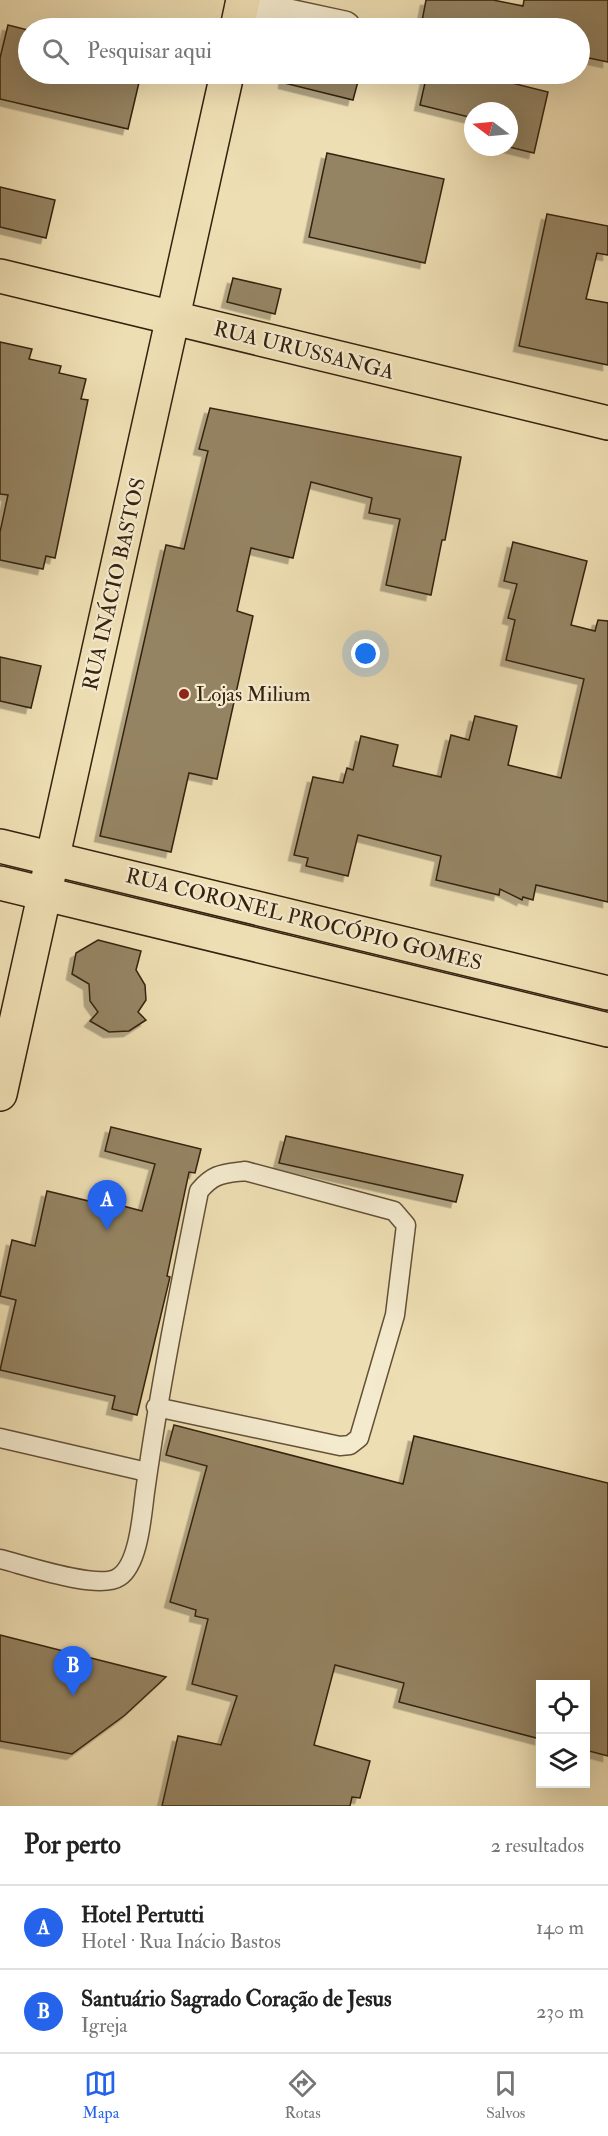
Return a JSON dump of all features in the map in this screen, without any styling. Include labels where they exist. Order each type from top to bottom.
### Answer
[{"type":"main road","name":"RUA INÁCIO BASTOS","points":[[0,1094],[225,84]]},
{"type":"main road","name":"RUA URUSSANGA","points":[[0,276],[608,423]]},
{"type":"main road","name":"RUA CORONEL PROCÓPIO GOMES","points":[[0,846],[608,993]]},
{"type":"main road","name":"RUA CORONEL PROCÓPIO GOMES","points":[[0,883],[608,1030]]},
{"type":"street","points":[[241,12],[280,18]]},
{"type":"lane","points":[[0,1559],[97,1582],[118,1579],[126,1571],[138,1541],[156,1407],[199,1191],[209,1179],[220,1174],[245,1170],[394,1211],[402,1217],[406,1225],[395,1315],[360,1438],[350,1445],[340,1446],[156,1407]]},
{"type":"lane","points":[[0,1438],[147,1472]]},
{"type":"building","points":[[426,0],[493,0],[523,6],[524,0],[608,0],[608,62],[590,58],[590,18],[423,18]]},
{"type":"building","points":[[8,25],[18,28],[18,84],[139,84],[128,129],[0,99],[0,58]]},
{"type":"building","points":[[288,84],[357,84],[353,100]]},
{"type":"building","points":[[425,84],[516,84],[548,92],[534,153],[518,149],[518,102],[464,102],[464,116],[420,105]]},
{"type":"building","points":[[327,153],[444,179],[425,263],[309,237]]},
{"type":"building","points":[[0,187],[55,200],[46,238],[0,227]]},
{"type":"building","points":[[547,214],[608,226],[608,255],[597,253],[586,299],[608,303],[608,365],[519,346]]},
{"type":"building","points":[[233,278],[281,289],[275,314],[227,302]]},
{"type":"building","points":[[0,342],[32,349],[29,359],[61,366],[59,373],[86,379],[81,399],[88,400],[55,558],[46,556],[43,569],[0,560],[0,532],[8,495],[0,494]]},
{"type":"building","points":[[210,408],[461,457],[445,540],[442,540],[431,595],[386,585],[400,519],[369,513],[372,498],[311,482],[293,558],[251,548],[237,611],[253,616],[217,779],[189,773],[171,852],[100,836],[166,545],[184,549],[208,451],[199,449]]},
{"type":"building","points":[[513,542],[587,561],[571,625],[595,631],[598,620],[608,621],[608,902],[536,885],[533,900],[523,897],[522,900],[500,889],[499,895],[436,880],[441,856],[358,835],[348,876],[306,866],[308,858],[294,855],[313,777],[343,783],[347,768],[353,770],[361,736],[398,745],[393,766],[441,777],[451,735],[469,740],[475,716],[517,726],[508,765],[561,778],[584,679],[506,660],[515,620],[508,618],[517,584],[504,581]]},
{"type":"building","points":[[0,657],[41,666],[31,708],[0,701]]},
{"type":"building","points":[[98,940],[141,951],[136,970],[145,985],[146,1000],[138,1012],[146,1020],[129,1031],[109,1032],[90,1021],[98,1012],[90,1001],[89,984],[72,974],[76,953]]},
{"type":"building","points":[[111,1127],[201,1149],[195,1173],[189,1172],[167,1276],[170,1277],[137,1415],[112,1409],[115,1396],[0,1370],[16,1300],[0,1296],[12,1240],[35,1246],[47,1191],[122,1209],[123,1206],[142,1211],[155,1164],[105,1151]]},
{"type":"building","points":[[286,1136],[463,1175],[456,1202],[279,1163]]},
{"type":"building","points":[[174,1425],[403,1484],[414,1436],[608,1483],[608,1756],[590,1751],[590,1680],[536,1680],[536,1738],[399,1702],[404,1683],[335,1665],[314,1745],[370,1761],[360,1798],[352,1797],[350,1806],[162,1806],[178,1736],[221,1745],[237,1696],[192,1684],[208,1619],[195,1616],[196,1610],[170,1602],[207,1466],[166,1455]]},
{"type":"building","points":[[0,1635],[166,1677],[125,1715],[72,1754],[0,1741]]},
{"type":"place","name":"Lojas Milium","points":[[184,694]]},
{"type":"place","name":"Hotel Pertutti","points":[[107,1230]]},
{"type":"place","name":"Santuário Sagrado Coração de Jesus","points":[[73,1696]]}]
